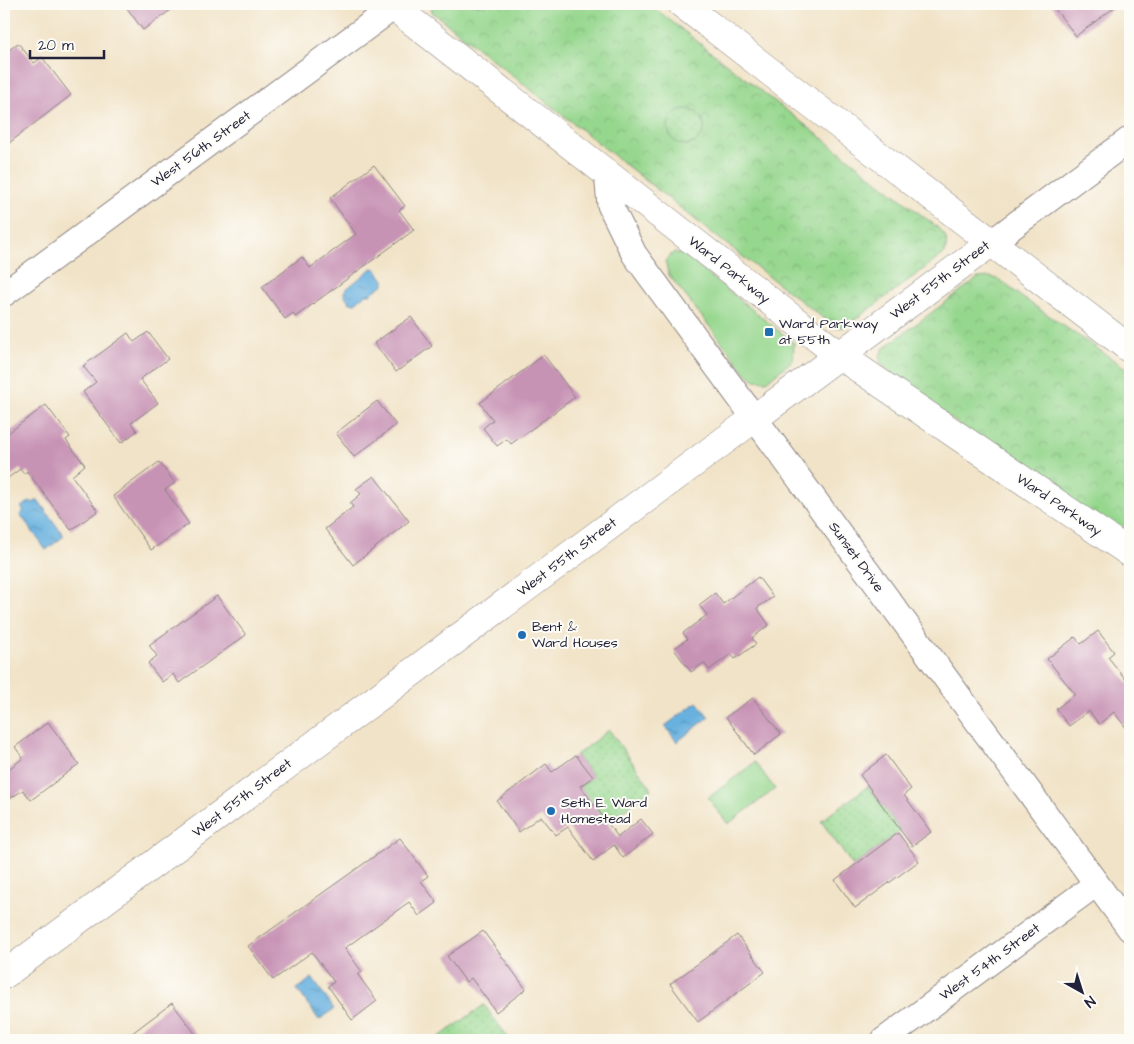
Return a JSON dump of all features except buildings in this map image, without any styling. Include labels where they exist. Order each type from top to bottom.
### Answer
[{"type":"main road","points":[[682,4],[1130,348]]},
{"type":"main road","name":"Ward Parkway","points":[[394,5],[838,356],[1130,553]]},
{"type":"main road","name":"West 55th Street","points":[[4,975],[992,242]]},
{"type":"street","name":"West 56th Street","points":[[4,294],[394,5]]},
{"type":"street","name":"West 55th Street","points":[[992,242],[1130,139]]},
{"type":"street","name":"Sunset Drive","points":[[607,173],[610,205],[634,254],[1130,929]]},
{"type":"street","name":"West 54th Street","points":[[884,1040],[1096,884]]},
{"type":"green space","points":[[431,4],[649,4],[937,227],[946,239],[944,254],[852,322],[844,327],[835,327],[725,243],[432,12]]},
{"type":"green space","points":[[686,109],[698,115],[704,127],[698,139],[686,145],[674,139],[668,127],[674,115]]},
{"type":"green space","points":[[674,252],[684,255],[794,343],[793,360],[767,381],[755,380],[747,374],[669,275],[665,261]]},
{"type":"green space","points":[[990,277],[1000,280],[1020,296],[1130,371],[1130,538],[1013,465],[889,372],[881,363],[880,355],[884,348],[978,278]]},
{"type":"green space","points":[[609,730],[652,789],[607,822],[573,792],[593,777],[576,755]]},
{"type":"green space","points":[[755,762],[775,789],[728,824],[708,798]]},
{"type":"green space","points":[[868,786],[901,831],[853,866],[821,821]]},
{"type":"green space","points":[[484,1005],[510,1040],[435,1040]]},
{"type":"water","points":[[372,268],[376,269],[384,280],[384,284],[355,303],[350,303],[344,291]]},
{"type":"water","points":[[38,500],[64,536],[46,550],[20,514],[24,511],[21,507],[31,501],[33,503]]},
{"type":"water","points":[[697,702],[709,717],[677,742],[665,726]]},
{"type":"water","points":[[312,978],[334,1009],[319,1020],[297,989]]},
{"type":"place","name":"Ward Parkway at 55th","points":[[769,332]]},
{"type":"place","name":"Bent & Ward Houses","points":[[522,635]]},
{"type":"place","name":"Seth E. Ward Homestead","points":[[551,811]]}]
